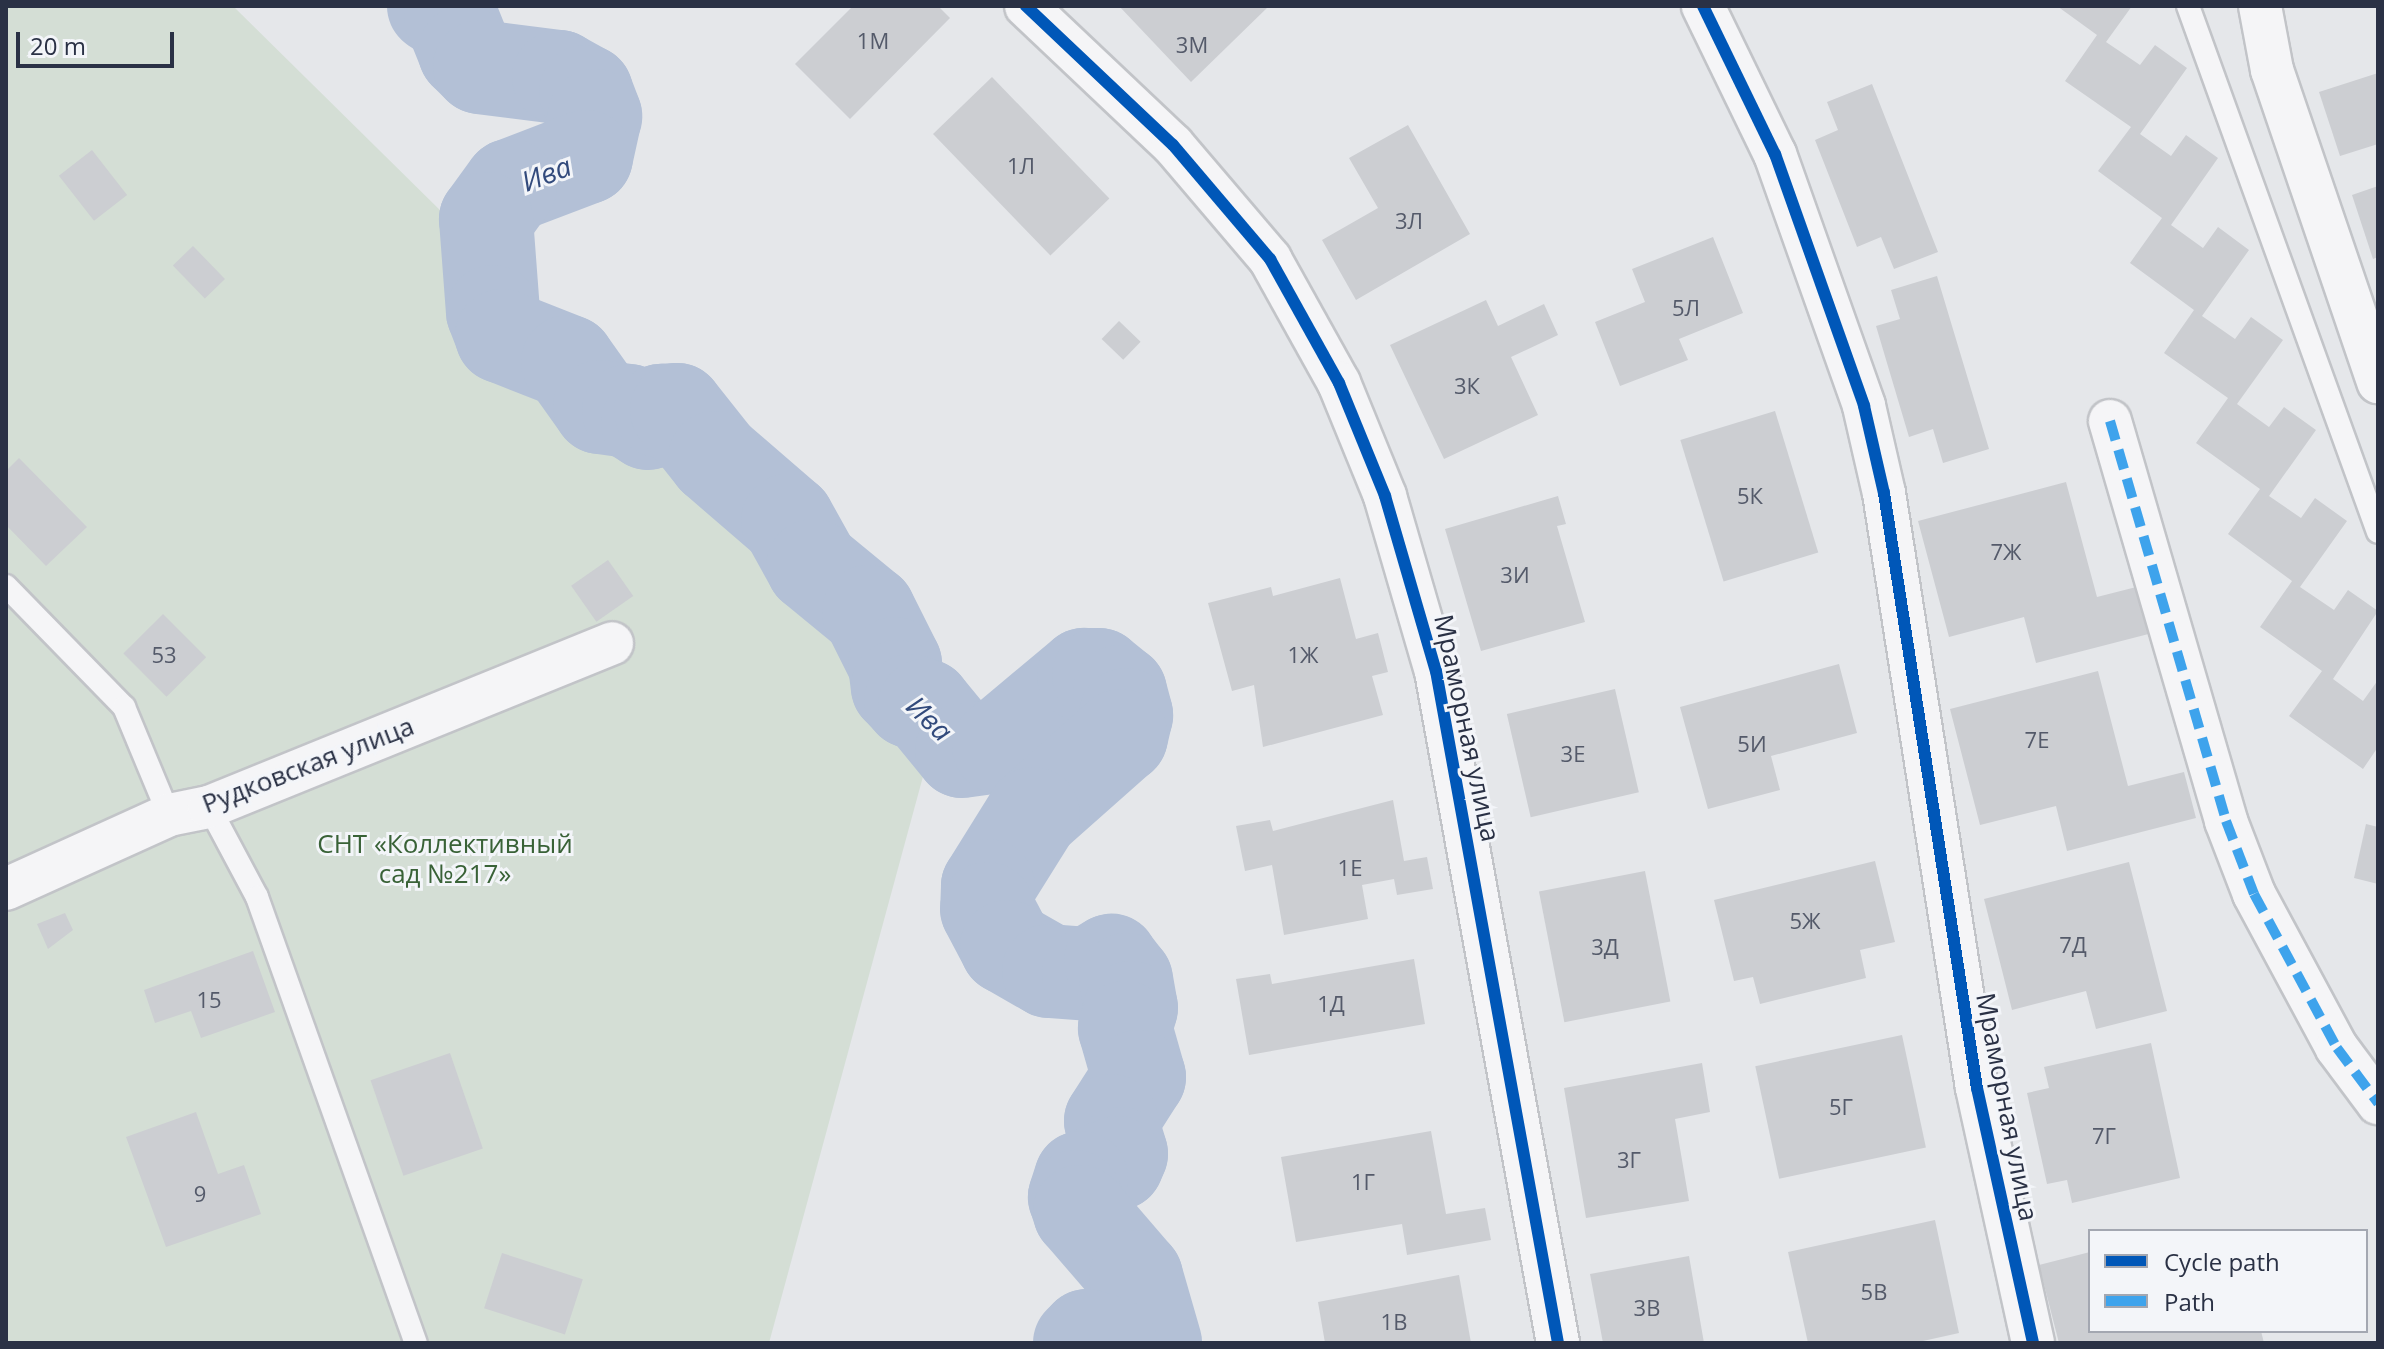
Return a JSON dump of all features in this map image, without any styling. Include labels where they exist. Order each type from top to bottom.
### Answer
[{"type":"street","name":"Мраморная улица","points":[[1026,6],[1173,145],[1270,259],[1339,383],[1379,481],[1436,671],[1558,1343]]},
{"type":"street","name":"Мраморная улица","points":[[1703,6],[1775,154],[1864,406],[1884,493],[1977,1088],[2033,1343]]},
{"type":"street","points":[[2260,6],[2272,70],[2378,382]]},
{"type":"street","points":[[2110,421],[2226,821],[2254,894],[2337,1048],[2378,1103]]},
{"type":"street","name":"Рудковская улица","points":[[6,889],[169,815],[209,807],[612,643]]},
{"type":"lane","points":[[2188,6],[2378,532]]},
{"type":"lane","points":[[6,586],[124,707],[169,815]]},
{"type":"lane","points":[[209,807],[257,897],[416,1343]]},
{"type":"green space","name":"СНТ «Коллективный сад №217»","points":[[6,6],[233,6],[449,219],[934,736],[769,1343],[6,1343]]},
{"type":"building","points":[[853,6],[938,6],[950,18],[850,119],[795,64]]},
{"type":"building","points":[[1119,6],[1269,6],[1191,82]]},
{"type":"building","points":[[2057,6],[2132,6],[2106,42],[2140,65],[2155,45],[2187,68],[2140,134],[2171,156],[2186,135],[2218,158],[2171,225],[2203,248],[2218,227],[2249,250],[2202,316],[2235,339],[2251,317],[2283,340],[2237,404],[2269,427],[2284,407],[2316,430],[2269,496],[2301,518],[2315,498],[2347,521],[2300,587],[2334,610],[2348,590],[2378,611],[2333,679],[2363,701],[2378,680],[2378,747],[2363,769],[2289,716],[2322,671],[2260,627],[2292,581],[2228,534],[2260,489],[2196,443],[2228,398],[2164,353],[2194,310],[2130,263],[2162,218],[2098,171],[2131,127],[2065,81],[2097,35]]},
{"type":"building","points":[[2378,73],[2378,144],[2340,156],[2319,92]]},
{"type":"building","points":[[992,77],[1109,199],[1050,256],[933,134]]},
{"type":"building","points":[[1872,84],[1938,252],[1894,269],[1881,237],[1857,247],[1815,140],[1838,130],[1827,102]]},
{"type":"building","points":[[1408,125],[1470,234],[1356,300],[1322,240],[1378,208],[1349,158]]},
{"type":"building","points":[[92,150],[127,195],[94,221],[59,176]]},
{"type":"building","points":[[2378,186],[2378,257],[2373,259],[2352,195]]},
{"type":"building","points":[[1713,237],[1743,313],[1679,339],[1688,360],[1620,386],[1595,322],[1645,302],[1632,269]]},
{"type":"building","points":[[193,246],[225,279],[205,299],[173,265]]},
{"type":"building","points":[[1937,276],[1989,449],[1943,463],[1933,429],[1909,437],[1876,326],[1900,319],[1891,290]]},
{"type":"building","points":[[1486,300],[1498,326],[1544,304],[1558,335],[1511,357],[1538,415],[1444,459],[1390,345]]},
{"type":"building","points":[[1119,321],[1141,342],[1123,360],[1102,339]]},
{"type":"building","points":[[1775,411],[1818,553],[1724,581],[1680,440]]},
{"type":"building","points":[[19,458],[87,527],[46,566],[6,525],[6,471]]},
{"type":"building","points":[[2066,482],[2097,597],[2152,583],[2164,630],[2036,663],[2024,617],[1949,637],[1918,521]]},
{"type":"building","points":[[1558,496],[1566,524],[1557,526],[1585,622],[1481,651],[1445,529]]},
{"type":"building","points":[[608,560],[633,596],[596,622],[571,586]]},
{"type":"building","points":[[1340,578],[1356,639],[1378,633],[1388,672],[1372,676],[1383,715],[1263,747],[1254,685],[1232,691],[1208,603],[1271,587],[1273,596]]},
{"type":"building","points":[[163,614],[206,657],[167,697],[123,654]]},
{"type":"building","points":[[1839,664],[1857,733],[1771,756],[1780,790],[1708,809],[1680,707]]},
{"type":"building","points":[[2098,671],[2128,786],[2184,772],[2196,818],[2067,851],[2056,806],[1980,825],[1950,709]]},
{"type":"building","points":[[1615,689],[1639,792],[1531,817],[1507,714]]},
{"type":"building","points":[[1393,800],[1404,861],[1427,857],[1433,889],[1397,895],[1394,879],[1362,885],[1368,919],[1284,935],[1272,865],[1245,871],[1236,826],[1270,820],[1273,831]]},
{"type":"building","points":[[2366,824],[2378,827],[2378,884],[2354,878]]},
{"type":"building","points":[[1875,861],[1895,942],[1860,950],[1866,978],[1760,1004],[1753,977],[1734,981],[1714,900]]},
{"type":"building","points":[[2129,862],[2167,1011],[2096,1029],[2086,991],[2012,1010],[1984,899]]},
{"type":"building","points":[[1645,871],[1670,1002],[1564,1022],[1539,892]]},
{"type":"building","points":[[65,913],[73,930],[48,949],[37,924]]},
{"type":"building","points":[[253,951],[275,1012],[201,1038],[191,1011],[155,1023],[144,990]]},
{"type":"building","points":[[1414,959],[1425,1024],[1249,1055],[1236,979],[1270,974],[1272,984]]},
{"type":"building","points":[[1902,1035],[1926,1147],[1779,1179],[1755,1066]]},
{"type":"building","points":[[2151,1043],[2180,1178],[2072,1203],[2067,1180],[2047,1184],[2027,1093],[2049,1088],[2044,1067]]},
{"type":"building","points":[[450,1053],[483,1148],[403,1176],[371,1080]]},
{"type":"building","points":[[1702,1063],[1710,1112],[1675,1119],[1689,1201],[1586,1218],[1564,1088]]},
{"type":"building","points":[[196,1112],[218,1174],[244,1165],[261,1214],[166,1247],[126,1137]]},
{"type":"building","points":[[1431,1131],[1446,1214],[1485,1208],[1491,1240],[1407,1255],[1402,1224],[1296,1242],[1281,1157]]},
{"type":"building","points":[[1935,1220],[1959,1333],[1914,1343],[1808,1343],[1788,1252]]},
{"type":"building","points":[[502,1253],[583,1279],[565,1334],[484,1308]]},
{"type":"building","points":[[2088,1253],[2088,1333],[2262,1333],[2264,1343],[2059,1343],[2039,1265]]},
{"type":"building","points":[[1689,1256],[1704,1343],[1603,1343],[1590,1274]]},
{"type":"building","points":[[1459,1275],[1471,1343],[1325,1343],[1318,1302]]},
{"type":"waterway","name":"Ива","points":[[434,6],[451,17],[465,52],[480,67],[559,77],[586,92],[595,116],[586,157],[510,186],[486,219],[493,312],[502,336],[568,362],[600,407],[629,411],[648,423],[661,411],[677,410],[715,458],[788,521],[813,566],[869,612],[895,664],[898,687],[911,701],[925,706],[962,751],[999,746],[1084,675],[1099,675],[1120,692],[1126,715],[1121,736],[1033,814],[988,886],[987,909],[1007,947],[1049,971],[1089,974],[1111,961],[1126,980],[1131,1008],[1125,1028],[1139,1077],[1111,1121],[1121,1154],[1117,1163],[1081,1178],[1075,1197],[1080,1212],[1136,1277],[1155,1343]]},
{"type":"waterway","name":"Ива","points":[[1080,1343],[1087,1336],[1110,1343]]},
{"type":"marked path","points":[[2110,421],[2226,821],[2254,894],[2337,1048],[2378,1103]]},
{"type":"cycle path","points":[[1026,6],[1173,145],[1270,259],[1339,383],[1385,496],[1436,671],[1558,1343]]},
{"type":"cycle path","points":[[1703,6],[1775,154],[1864,406],[1884,493],[1977,1088],[2033,1343]]}]
